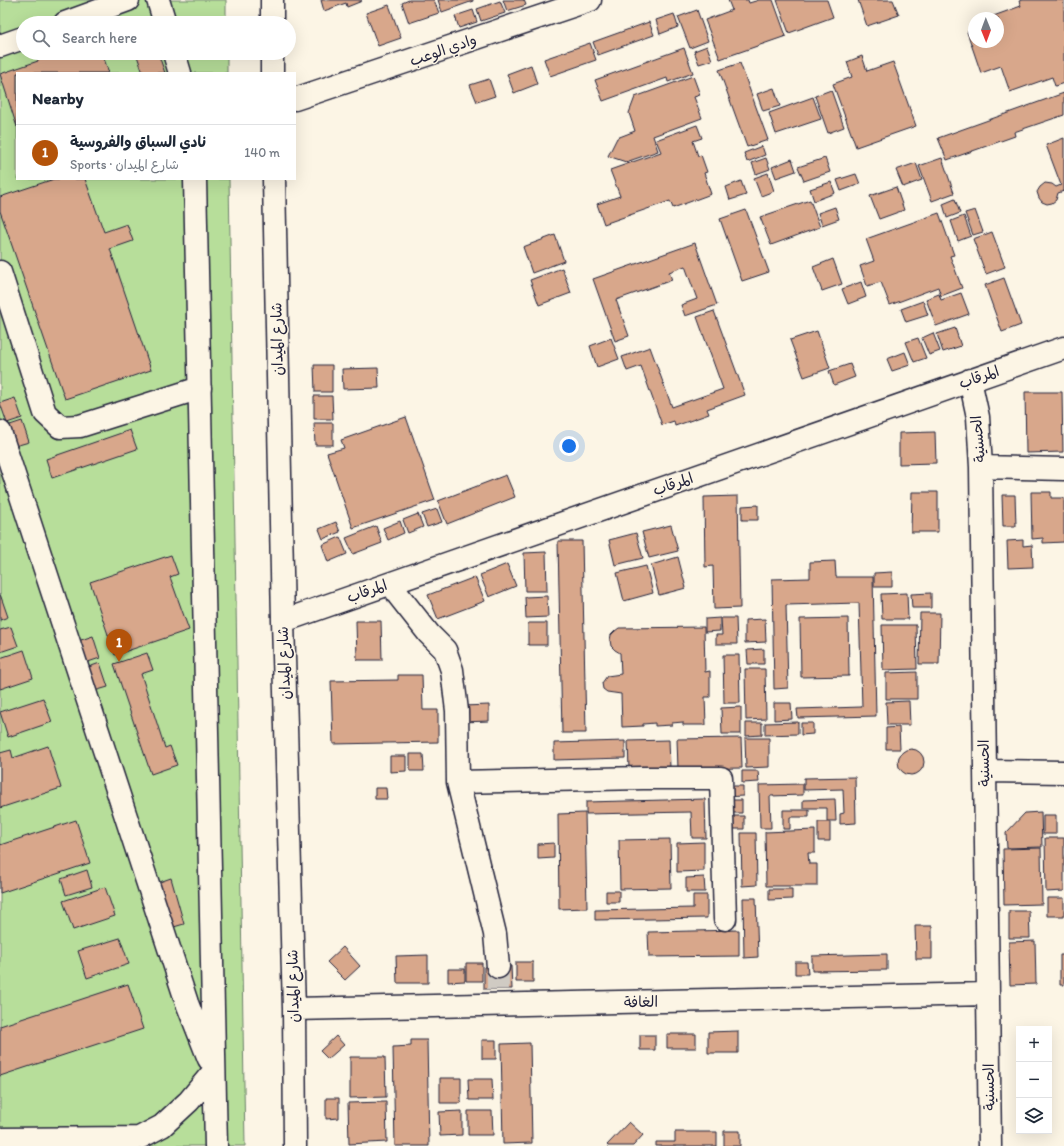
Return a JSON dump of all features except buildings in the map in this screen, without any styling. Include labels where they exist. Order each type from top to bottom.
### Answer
[{"type":"street","points":[[84,16],[128,0]]},
{"type":"street","points":[[158,0],[163,16]]},
{"type":"street","points":[[272,0],[272,16]]},
{"type":"street","name":"وادي الوعب","points":[[296,99],[590,0]]},
{"type":"street","points":[[0,46],[16,40]]},
{"type":"street","points":[[176,60],[180,72]]},
{"type":"street","points":[[272,60],[272,72]]},
{"type":"street","points":[[195,180],[216,1146]]},
{"type":"street","name":"شارع الميدان","points":[[274,180],[282,621],[294,1009],[295,1146]]},
{"type":"street","points":[[0,272],[45,413],[60,427],[80,426],[200,388]]},
{"type":"street","name":"المرقاب","points":[[282,621],[1064,348]]},
{"type":"street","name":"الحسنية","points":[[970,380],[978,417],[981,467],[990,1146]]},
{"type":"street","points":[[0,432],[187,1003],[214,1071]]},
{"type":"street","points":[[981,467],[1064,469]]},
{"type":"street","points":[[392,583],[399,596],[429,634],[445,650],[452,670],[457,711],[458,782],[494,934],[498,967]]},
{"type":"street","points":[[984,771],[1064,772]]},
{"type":"street","points":[[458,782],[721,778],[725,919]]},
{"type":"street","name":"الغافة","points":[[294,1009],[501,997],[988,994]]},
{"type":"street","points":[[0,1140],[145,1142],[189,1101],[214,1071]]},
{"type":"green space","points":[[0,0],[226,0],[226,16],[16,16],[16,60],[227,60],[227,72],[16,72],[16,180],[229,180],[245,1146],[0,1146]]},
{"type":"tunnel","points":[[498,967],[498,989]]},
{"type":"place","name":"نادي السباق والفروسية","points":[[119,662]]}]
